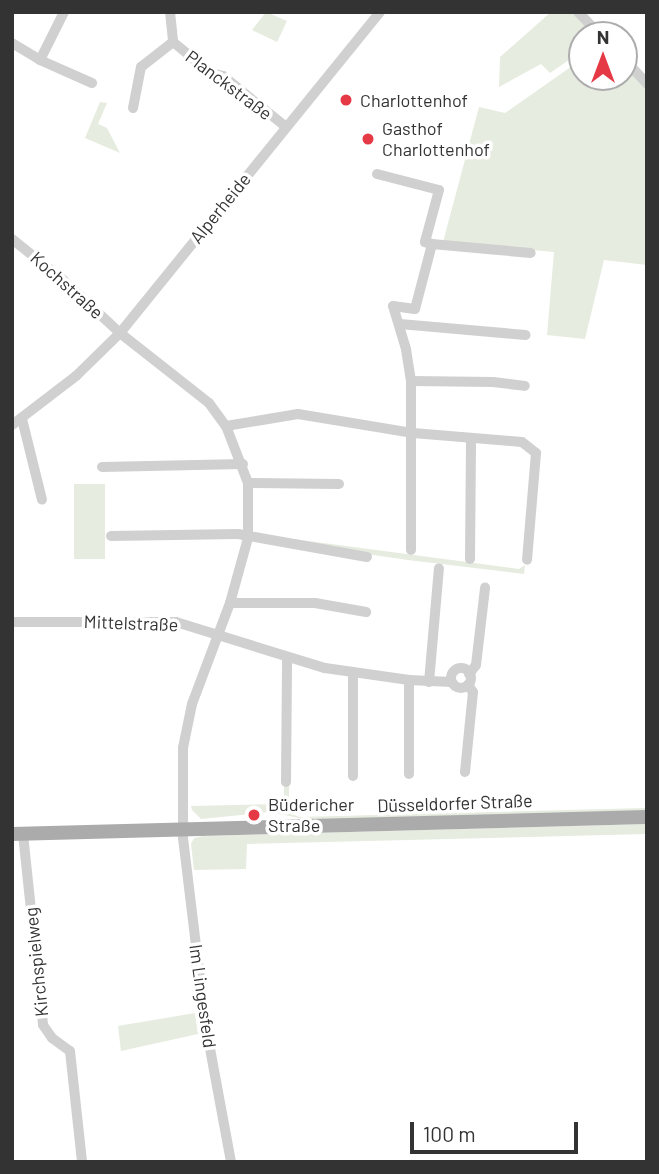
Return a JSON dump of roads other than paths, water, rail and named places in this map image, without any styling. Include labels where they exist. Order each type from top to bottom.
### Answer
[{"type":"main road","name":"Düsseldorfer Straße","points":[[18,834],[647,817]]},
{"type":"street","points":[[40,60],[64,12]]},
{"type":"street","name":"Planckstraße","points":[[170,12],[173,42],[211,73],[223,76],[286,127]]},
{"type":"street","name":"Alperheide","points":[[17,422],[53,396],[120,333],[380,12]]},
{"type":"street","name":"Planckstraße","points":[[133,108],[141,67],[173,42]]},
{"type":"street","points":[[12,43],[40,60],[92,83]]},
{"type":"street","points":[[377,174],[439,190],[425,242],[531,253]]},
{"type":"street","name":"Kochstraße","points":[[12,239],[42,261],[120,333]]},
{"type":"street","points":[[411,550],[411,381],[400,324],[393,306],[415,309],[432,244]]},
{"type":"street","points":[[400,324],[526,335]]},
{"type":"street","points":[[120,333],[193,388],[226,425],[248,483],[248,538],[230,603],[192,704],[183,748],[183,830]]},
{"type":"street","points":[[411,381],[492,382],[525,386]]},
{"type":"street","points":[[226,425],[298,414],[413,433],[522,442],[536,453],[527,560]]},
{"type":"street","points":[[17,422],[41,500]]},
{"type":"street","points":[[470,559],[471,438]]},
{"type":"street","points":[[102,467],[243,464]]},
{"type":"street","points":[[248,483],[339,484]]},
{"type":"street","points":[[111,536],[238,534],[248,538],[367,557]]},
{"type":"street","points":[[429,682],[439,568]]},
{"type":"street","points":[[465,772],[473,692],[469,679],[476,665],[485,588]]},
{"type":"street","points":[[230,603],[315,603],[366,612]]},
{"type":"street","name":"Mittelstraße","points":[[12,622],[176,622],[218,633],[287,657],[353,673],[452,682],[460,688],[469,679],[458,669],[452,675],[452,682]]},
{"type":"street","points":[[286,782],[287,657]]},
{"type":"street","points":[[353,673],[353,776]]},
{"type":"street","points":[[409,680],[409,774]]},
{"type":"street","name":"Im Lingesfeld","points":[[183,830],[206,1027],[230,1162]]},
{"type":"street","name":"Kirchspielweg","points":[[18,834],[43,1025],[52,1038],[69,1051],[82,1162]]},
{"type":"place","name":"Charlottenhof","points":[[346,100]]},
{"type":"place","name":"Gasthof Charlottenhof","points":[[368,139]]},
{"type":"place","name":"Büdericher Straße","points":[[254,815]]}]
